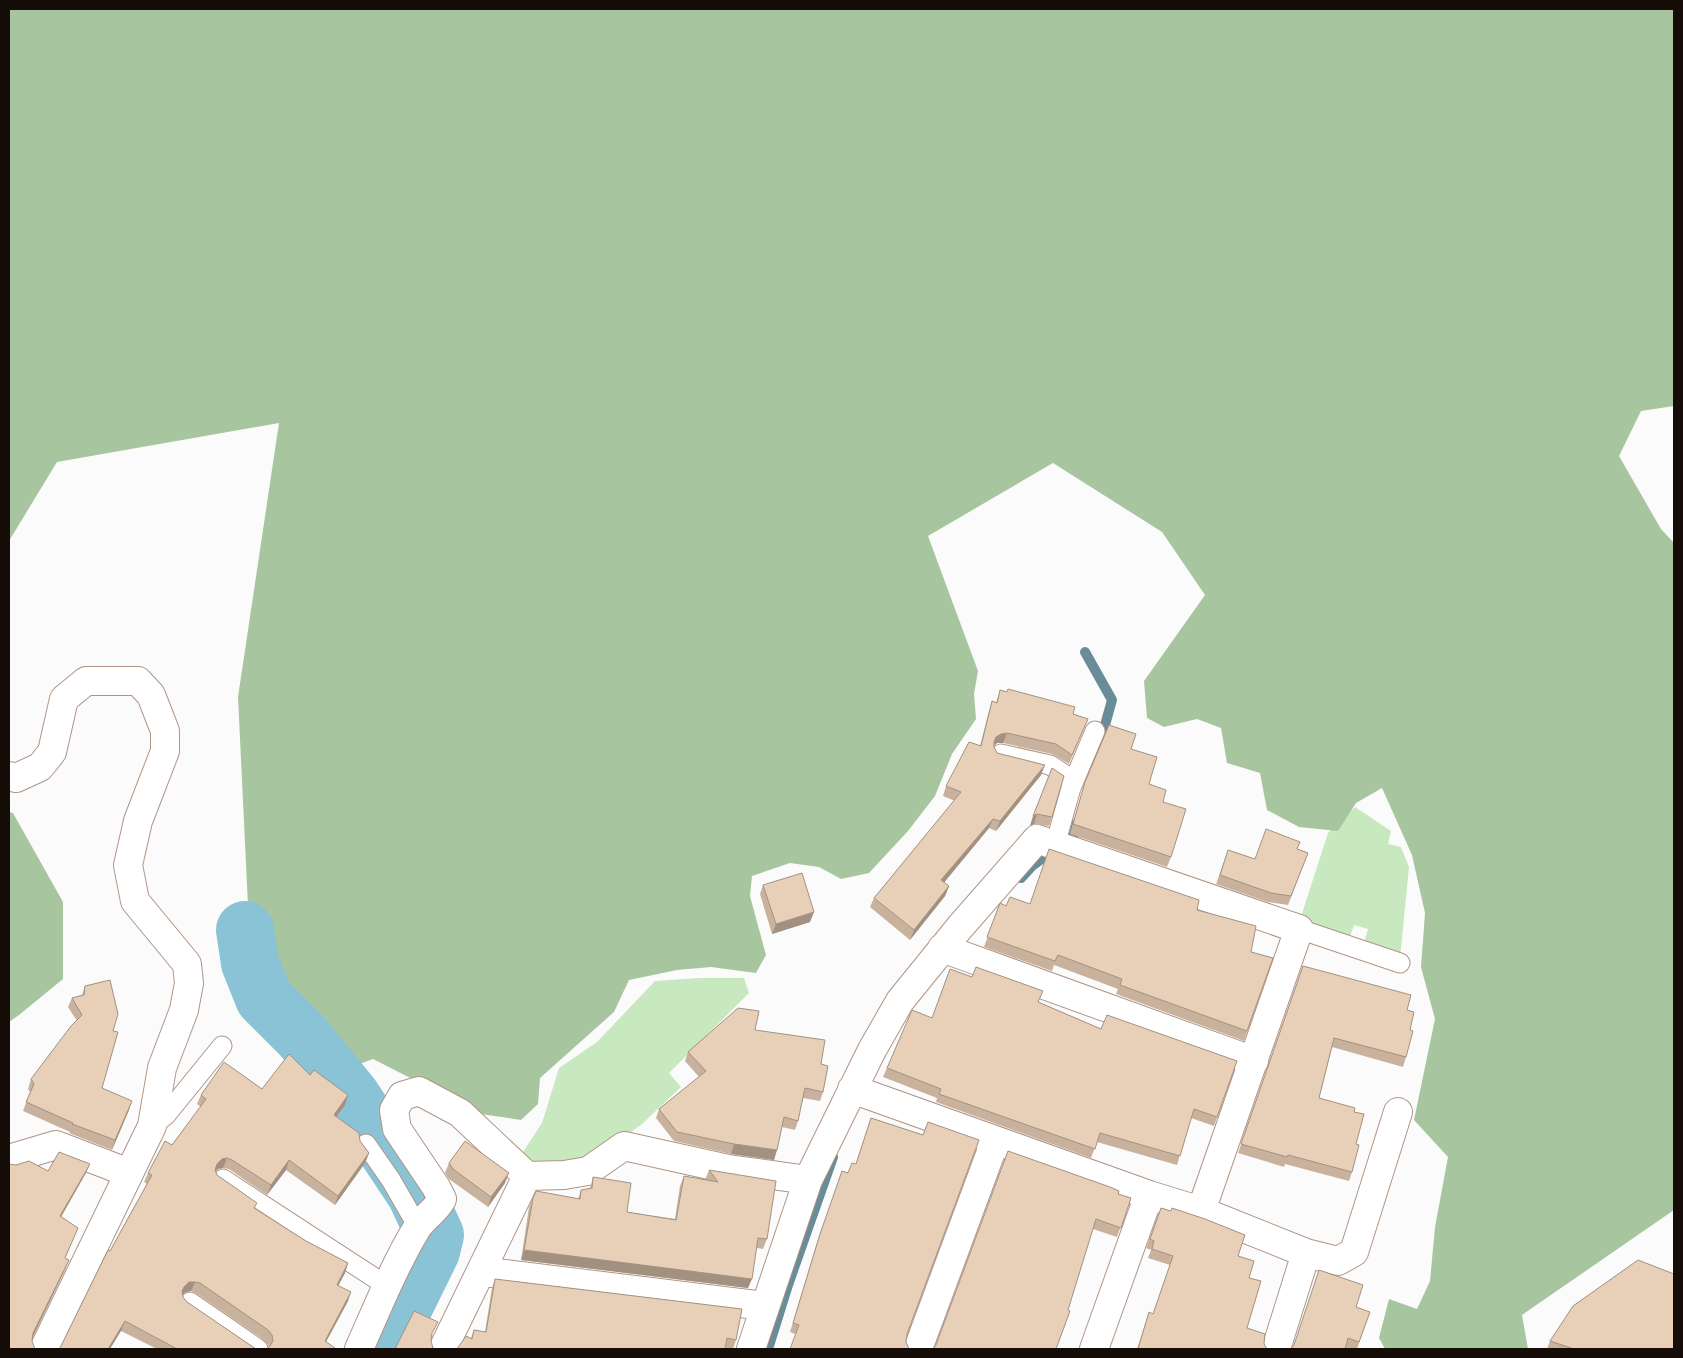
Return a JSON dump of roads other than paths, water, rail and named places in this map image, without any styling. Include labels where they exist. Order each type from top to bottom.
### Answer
[{"type":"street","points":[[9,776],[16,778],[40,767],[52,752],[64,699],[86,681],[138,681],[151,695],[164,731],[164,751],[138,821],[128,865],[135,901],[187,964],[189,983],[184,1010],[162,1068],[152,1126],[44,1349]]},
{"type":"street","points":[[751,1349],[808,1180],[852,1089],[900,1000],[942,948],[1037,839],[1299,929],[1201,1211]]},
{"type":"street","points":[[942,948],[1254,1061]]},
{"type":"street","points":[[852,1089],[994,1141],[1149,1195],[1201,1211],[1306,1253],[1338,1261],[1354,1252],[1398,1112]]},
{"type":"street","points":[[359,1349],[387,1286],[426,1219],[442,1199],[397,1129],[394,1110],[402,1096],[420,1091],[460,1113],[527,1176],[564,1175],[588,1171],[624,1146],[728,1169],[808,1180]]},
{"type":"street","points":[[918,1349],[994,1141]]},
{"type":"street","points":[[9,1159],[56,1145],[129,1173]]},
{"type":"street","points":[[443,1349],[527,1176]]},
{"type":"street","points":[[1094,1349],[1149,1195]]},
{"type":"street","points":[[1276,1349],[1306,1253]]},
{"type":"street","points":[[481,1271],[765,1306]]},
{"type":"lane","points":[[1055,845],[1074,780],[1094,731]]},
{"type":"lane","points":[[1001,754],[1050,766],[1074,780]]},
{"type":"lane","points":[[1299,929],[1400,963]]},
{"type":"lane","points":[[152,1126],[166,1115],[222,1046]]},
{"type":"lane","points":[[366,1144],[391,1180],[426,1219]]},
{"type":"lane","points":[[223,1179],[387,1286]]},
{"type":"lane","points":[[190,1302],[258,1349]]},
{"type":"waterway","points":[[1085,652],[1112,700],[1095,761]]},
{"type":"waterway","points":[[1021,878],[1032,866],[1074,835],[1077,823]]},
{"type":"waterway","points":[[245,930],[250,963],[264,998],[302,1036],[351,1096],[416,1194],[435,1235],[431,1251],[383,1349]]},
{"type":"waterway","points":[[768,1349],[788,1285],[833,1157]]}]
